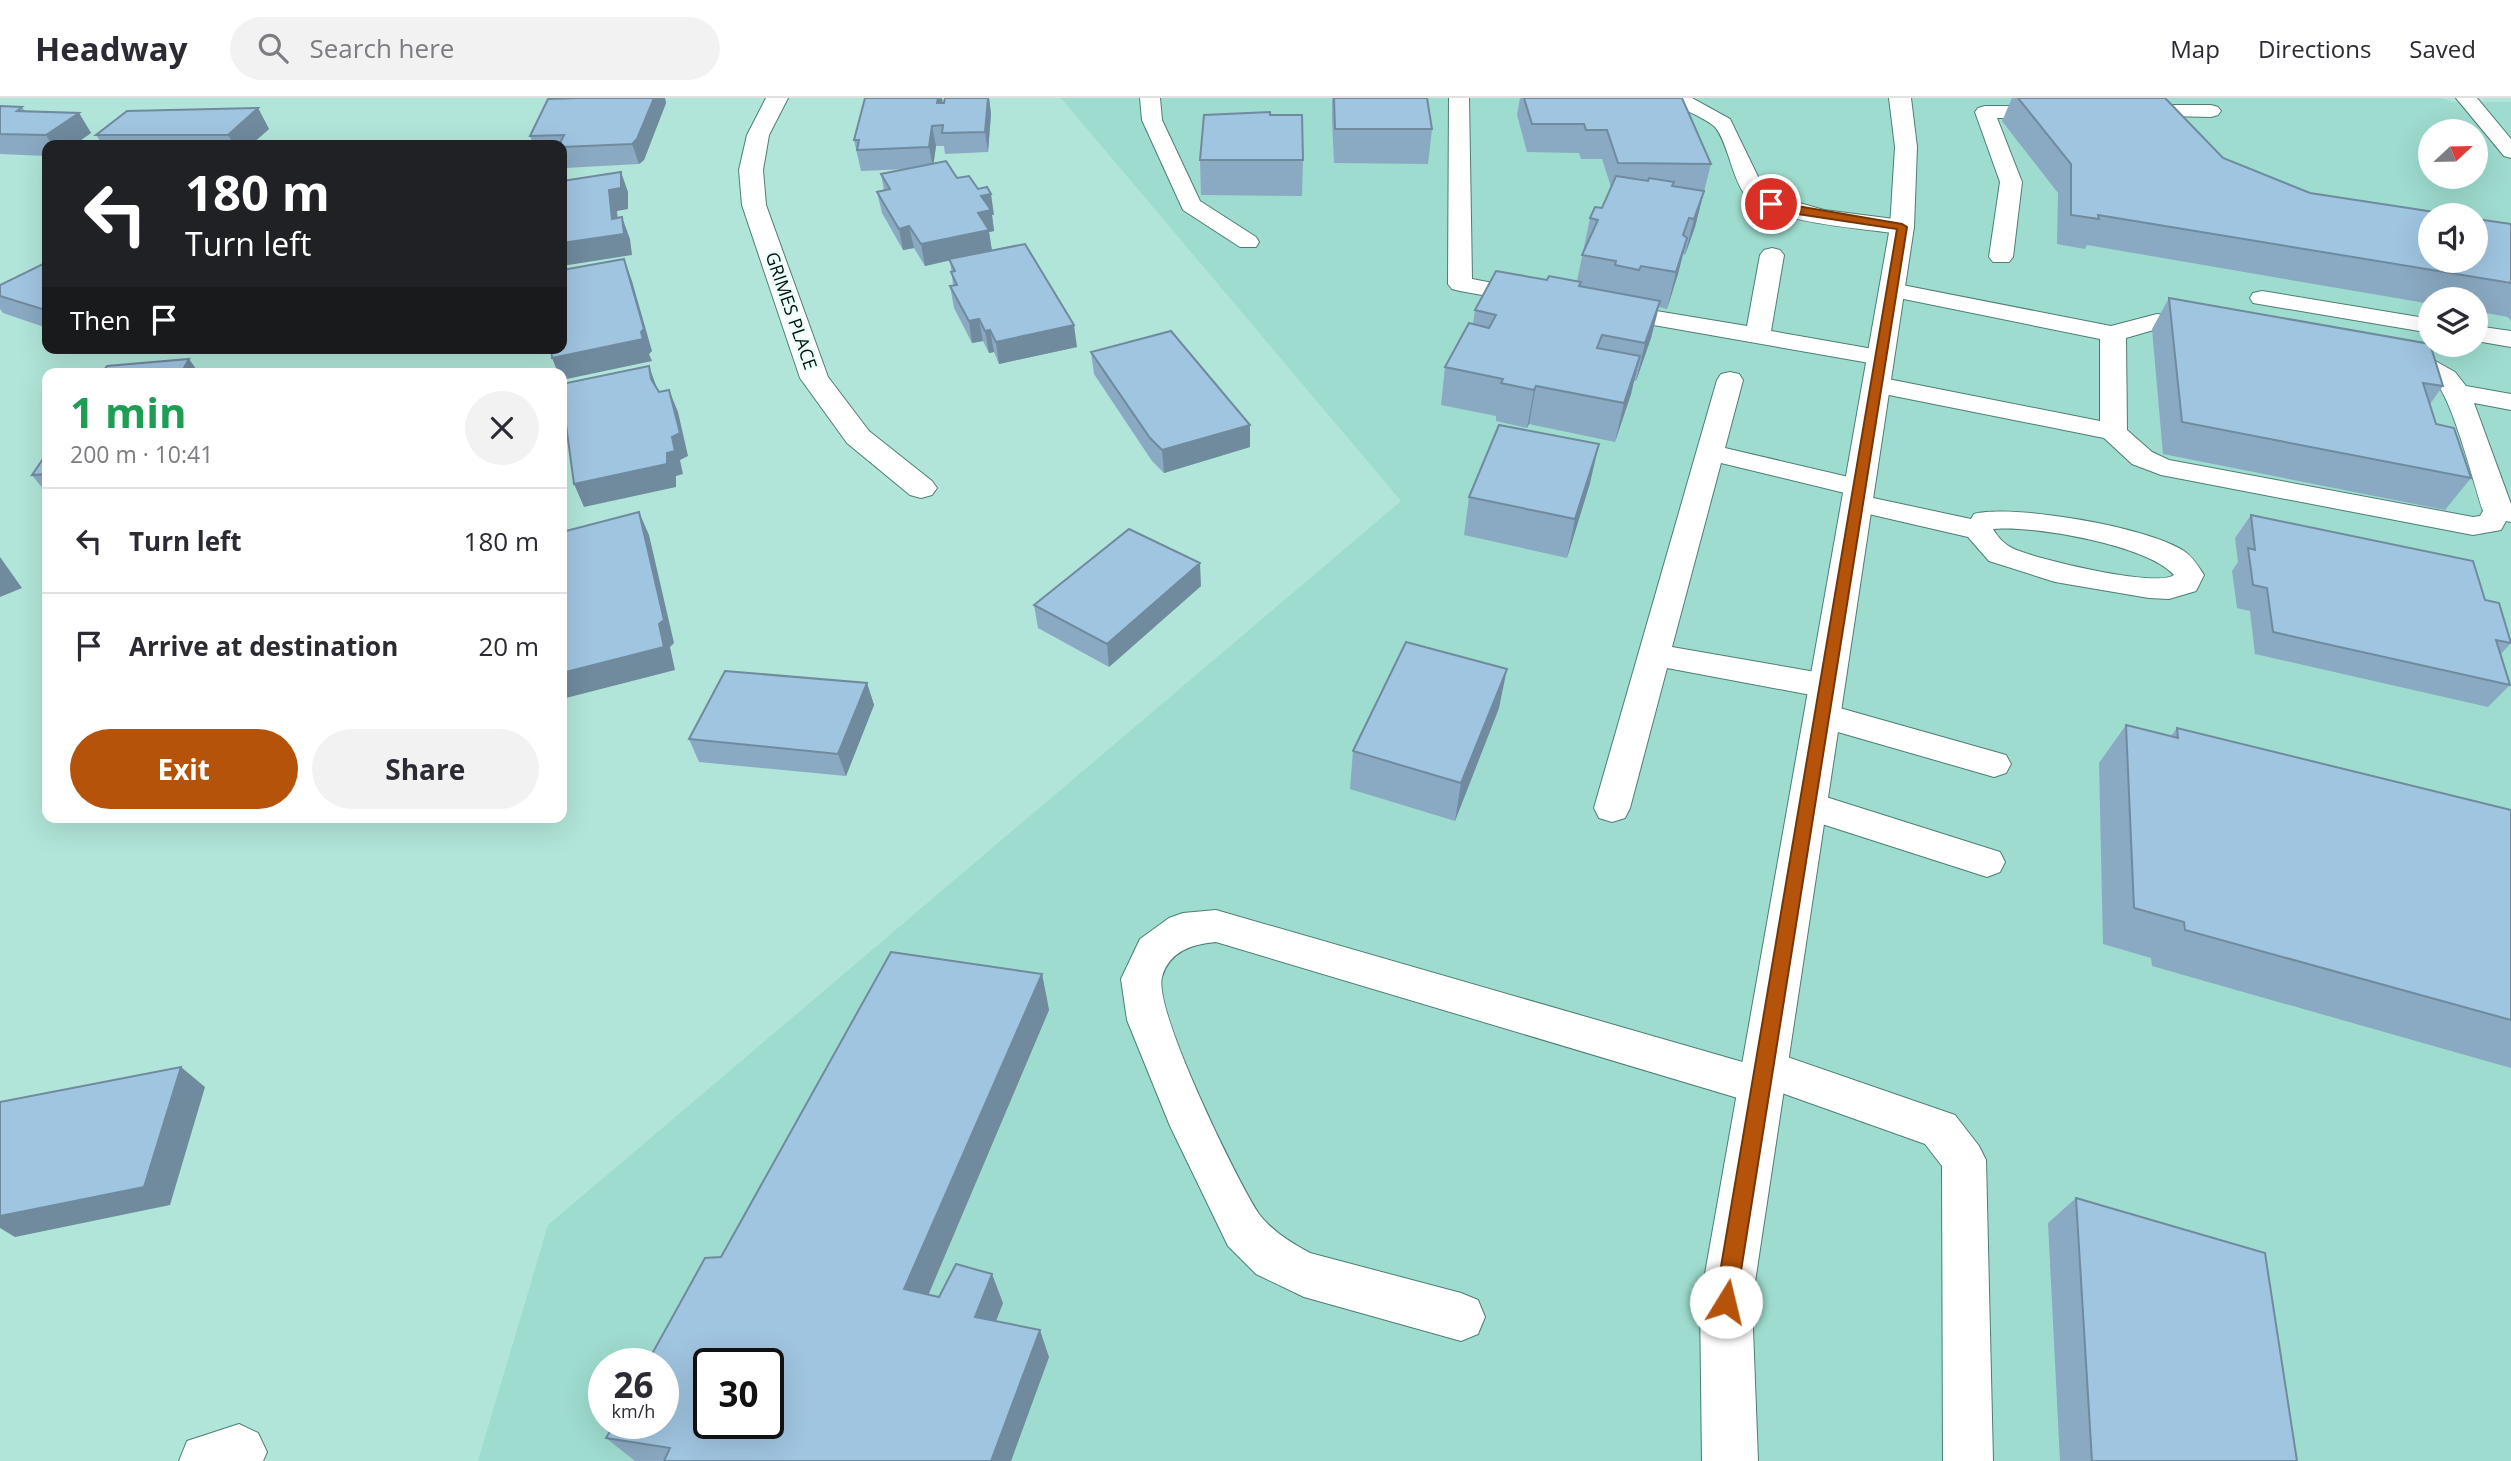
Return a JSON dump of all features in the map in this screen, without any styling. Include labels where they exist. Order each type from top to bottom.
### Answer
[{"type":"street","name":"GRIMES PLACE","points":[[777,98],[758,135],[751,170],[754,205],[814,378],[858,437],[921,488]]},
{"type":"street","points":[[1730,1461],[1726,1302],[1902,227],[1906,146],[1900,98]]},
{"type":"lane","points":[[1150,98],[1152,120],[1191,205],[1248,242]]},
{"type":"lane","points":[[1459,98],[1460,284],[1555,301]]},
{"type":"lane","points":[[2466,98],[2511,152]]},
{"type":"lane","points":[[1675,99],[1723,123],[1755,193],[1761,198],[1791,210],[1902,227]]},
{"type":"lane","points":[[2104,111],[2211,111]]},
{"type":"lane","points":[[2001,257],[2011,182],[1985,112],[2078,112]]},
{"type":"lane","points":[[1758,336],[1772,255]]},
{"type":"lane","points":[[1892,290],[2113,334],[2147,320],[2166,319],[2233,330]]},
{"type":"lane","points":[[2262,298],[2418,324]]},
{"type":"lane","points":[[1582,305],[1758,336],[2113,432],[2134,453],[2161,467],[2473,526],[2491,523],[2504,512],[2451,380],[2431,368],[2407,359],[2367,353]]},
{"type":"lane","points":[[2113,334],[2113,432]]},
{"type":"lane","points":[[2488,335],[2511,339]]},
{"type":"lane","points":[[1612,808],[1730,380]]},
{"type":"lane","points":[[2457,392],[2511,402]]},
{"type":"lane","points":[[1712,453],[1978,530],[1998,553],[2021,562],[2143,588],[2168,589],[2185,584],[2189,575],[2182,564],[2166,554],[2140,545],[2042,523],[1996,519],[1984,522],[1978,530]]},
{"type":"lane","points":[[1654,656],[1824,701],[1994,764]]},
{"type":"lane","points":[[1807,805],[1987,862]]},
{"type":"lane","points":[[1461,1317],[1304,1274],[1272,1258],[1244,1230],[1191,1126],[1147,1020],[1141,979],[1154,951],[1183,929],[1216,926],[1763,1077],[1940,1129],[1964,1160],[1968,1461]]},
{"type":"shaded area","points":[[1061,98],[2440,98],[2453,102],[2511,102],[2511,1461],[478,1461],[548,1225],[1401,501]]},
{"type":"building","points":[[654,98],[637,139],[632,144],[567,147],[567,140],[562,140],[564,135],[530,136],[548,99]]},
{"type":"building","points":[[865,98],[938,98],[937,103],[944,103],[945,98],[988,98],[985,132],[942,133],[943,125],[932,126],[929,147],[857,150],[859,140],[854,140]]},
{"type":"building","points":[[1334,98],[1427,98],[1432,129],[1335,129]]},
{"type":"building","points":[[1524,98],[1682,98],[1711,164],[1618,163],[1607,130],[1586,130],[1584,124],[1532,124]]},
{"type":"building","points":[[2018,98],[2165,98],[2223,158],[2310,193],[2418,210],[2418,268],[2098,215],[2099,219],[2071,215],[2071,164]]},
{"type":"building","points":[[0,106],[22,107],[17,111],[79,113],[46,135],[0,134]]},
{"type":"building","points":[[258,108],[228,135],[96,135],[127,111]]},
{"type":"building","points":[[1270,112],[1270,115],[1302,115],[1303,160],[1200,160],[1204,115]]},
{"type":"building","points":[[946,161],[957,178],[969,176],[978,189],[987,187],[991,194],[981,196],[991,210],[978,213],[989,230],[921,244],[909,226],[899,229],[877,192],[890,189],[881,174]]},
{"type":"building","points":[[621,172],[621,188],[609,190],[612,219],[622,217],[624,234],[567,242],[567,180]]},
{"type":"building","points":[[1616,176],[1674,182],[1672,186],[1704,191],[1694,219],[1689,218],[1683,235],[1687,238],[1676,272],[1641,266],[1639,270],[1615,265],[1616,261],[1582,255],[1598,220],[1590,218],[1595,207],[1602,208]]},
{"type":"building","points":[[2488,221],[2511,224],[2511,283],[2450,273],[2488,273]]},
{"type":"building","points":[[1025,244],[1074,325],[996,342],[990,330],[985,331],[979,319],[969,321],[950,286],[957,285],[951,272],[955,271],[949,259]]},
{"type":"building","points":[[624,259],[644,329],[641,332],[643,339],[552,358],[552,354],[567,354],[567,269]]},
{"type":"building","points":[[42,264],[42,309],[0,296],[0,285]]},
{"type":"building","points":[[1496,271],[1547,280],[1549,276],[1581,282],[1579,286],[1660,301],[1645,343],[1602,335],[1597,348],[1640,356],[1624,403],[1536,386],[1534,390],[1501,383],[1503,379],[1445,367],[1469,323],[1489,328],[1496,315],[1475,310]]},
{"type":"building","points":[[2169,298],[2418,342],[2418,357],[2434,357],[2443,386],[2423,383],[2436,424],[2454,428],[2471,478],[2182,422]]},
{"type":"building","points":[[1171,331],[1250,425],[1162,450],[1150,438],[1091,352]]},
{"type":"building","points":[[189,359],[184,368],[106,368]]},
{"type":"building","points":[[649,366],[651,379],[659,392],[669,390],[680,433],[672,437],[675,451],[667,453],[667,464],[574,484],[567,432],[567,383]]},
{"type":"building","points":[[1499,425],[1599,444],[1575,519],[1469,497]]},
{"type":"building","points":[[42,460],[42,474],[32,475]]},
{"type":"building","points":[[639,512],[664,620],[659,624],[664,647],[567,672],[567,531]]},
{"type":"building","points":[[2251,515],[2473,561],[2485,600],[2499,603],[2511,643],[2496,640],[2510,685],[2273,632],[2267,588],[2253,585],[2248,548],[2255,550]]},
{"type":"building","points":[[1129,529],[1200,563],[1107,644],[1034,605]]},
{"type":"building","points":[[1406,642],[1507,669],[1461,783],[1353,751]]},
{"type":"building","points":[[725,671],[867,683],[838,754],[689,739]]},
{"type":"building","points":[[2126,725],[2178,738],[2177,728],[2511,810],[2511,1020],[2185,930],[2184,922],[2134,908]]},
{"type":"building","points":[[891,952],[1042,974],[904,1289],[939,1297],[956,1264],[992,1274],[975,1317],[1040,1330],[991,1461],[664,1461],[670,1448],[612,1439],[679,1439],[679,1348],[655,1348],[705,1258],[721,1257]]},
{"type":"building","points":[[181,1067],[144,1187],[0,1216],[0,1102]]},
{"type":"building","points":[[2076,1198],[2265,1253],[2297,1461],[2092,1461]]},
{"type":"route","points":[[1726,1302],[1902,227],[1791,210],[1771,204]]}]
